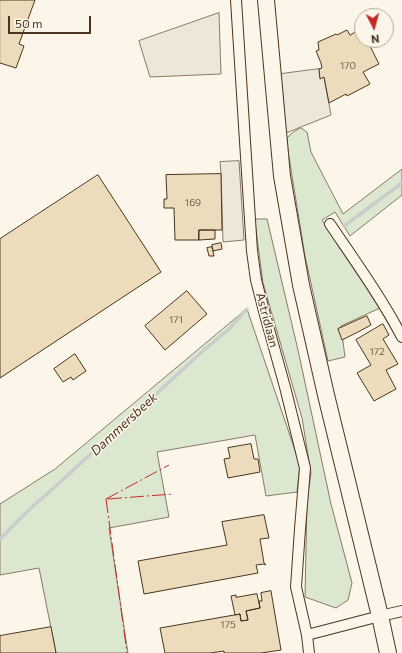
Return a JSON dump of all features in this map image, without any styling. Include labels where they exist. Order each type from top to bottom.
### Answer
[{"type":"main road","points":[[266,0],[282,176],[301,285],[388,653]]},
{"type":"street","name":"Astridlaan","points":[[236,0],[252,251],[256,280],[264,315],[286,387],[305,468],[296,587],[308,635],[309,653]]},
{"type":"street","points":[[330,224],[371,284],[402,337]]},
{"type":"street","points":[[308,635],[402,611]]},
{"type":"green space","points":[[301,128],[307,132],[311,152],[343,214],[402,169],[402,195],[350,236],[335,212],[322,220],[380,308],[341,326],[345,357],[328,361],[305,256],[288,151],[287,138]]},
{"type":"green space","points":[[255,219],[267,219],[298,350],[331,504],[352,583],[348,600],[336,608],[305,597],[307,501],[311,473],[302,418],[263,283]]},
{"type":"green space","points":[[247,309],[300,465],[297,492],[266,496],[255,435],[157,452],[169,517],[109,528],[128,653],[56,653],[39,568],[0,575],[0,504],[55,469]]},
{"type":"shaded area","points":[[219,13],[221,74],[150,77],[139,41]]},
{"type":"shaded area","points":[[319,69],[320,78],[324,77],[331,115],[286,133],[281,74]]},
{"type":"shaded area","points":[[239,161],[244,240],[223,242],[220,162]]},
{"type":"building","points":[[0,0],[35,0],[19,44],[24,46],[16,68],[0,63]]},
{"type":"building","points":[[347,30],[350,35],[354,32],[354,48],[371,48],[379,64],[363,72],[370,84],[347,96],[346,94],[329,103],[324,77],[320,79],[319,69],[322,68],[316,51],[319,50],[318,42]]},
{"type":"building","points":[[221,174],[222,230],[199,230],[199,240],[175,240],[174,208],[164,208],[164,199],[167,199],[166,175]]},
{"type":"building","points":[[98,175],[161,272],[0,378],[0,239]]},
{"type":"building","points":[[199,230],[215,230],[215,239],[199,240]]},
{"type":"building","points":[[221,243],[222,249],[213,251],[212,245]]},
{"type":"building","points":[[212,247],[214,256],[209,256],[207,248]]},
{"type":"building","points":[[187,291],[207,314],[165,350],[145,326]]},
{"type":"building","points":[[367,316],[371,325],[342,340],[338,329]]},
{"type":"building","points":[[383,324],[389,335],[383,339],[398,364],[386,370],[396,389],[374,401],[357,373],[371,365],[356,340]]},
{"type":"building","points":[[75,354],[86,371],[73,380],[71,377],[63,382],[54,369]]},
{"type":"building","points":[[251,444],[254,459],[258,459],[260,472],[228,478],[224,459],[230,458],[228,448]]},
{"type":"building","points":[[264,515],[269,538],[260,539],[264,563],[266,565],[256,565],[258,573],[144,594],[138,561],[227,545],[222,522]]},
{"type":"building","points":[[271,591],[281,650],[261,653],[224,653],[224,651],[210,653],[165,653],[160,628],[240,614],[241,621],[248,620],[246,611],[260,608],[259,601],[262,601],[261,593]]},
{"type":"building","points":[[257,594],[260,608],[246,611],[248,620],[241,621],[240,614],[235,615],[231,596],[236,595],[236,597]]},
{"type":"building","points":[[51,627],[56,653],[0,653],[0,636]]},
{"type":"waterway","name":"Dammersbeek","points":[[344,226],[402,183]]},
{"type":"waterway","name":"Dammersbeek","points":[[0,539],[31,508],[229,329],[247,309]]},
{"type":"power","points":[[106,499],[169,465]]},
{"type":"power","points":[[108,499],[173,494]]},
{"type":"power","points":[[106,499],[127,653]]}]
